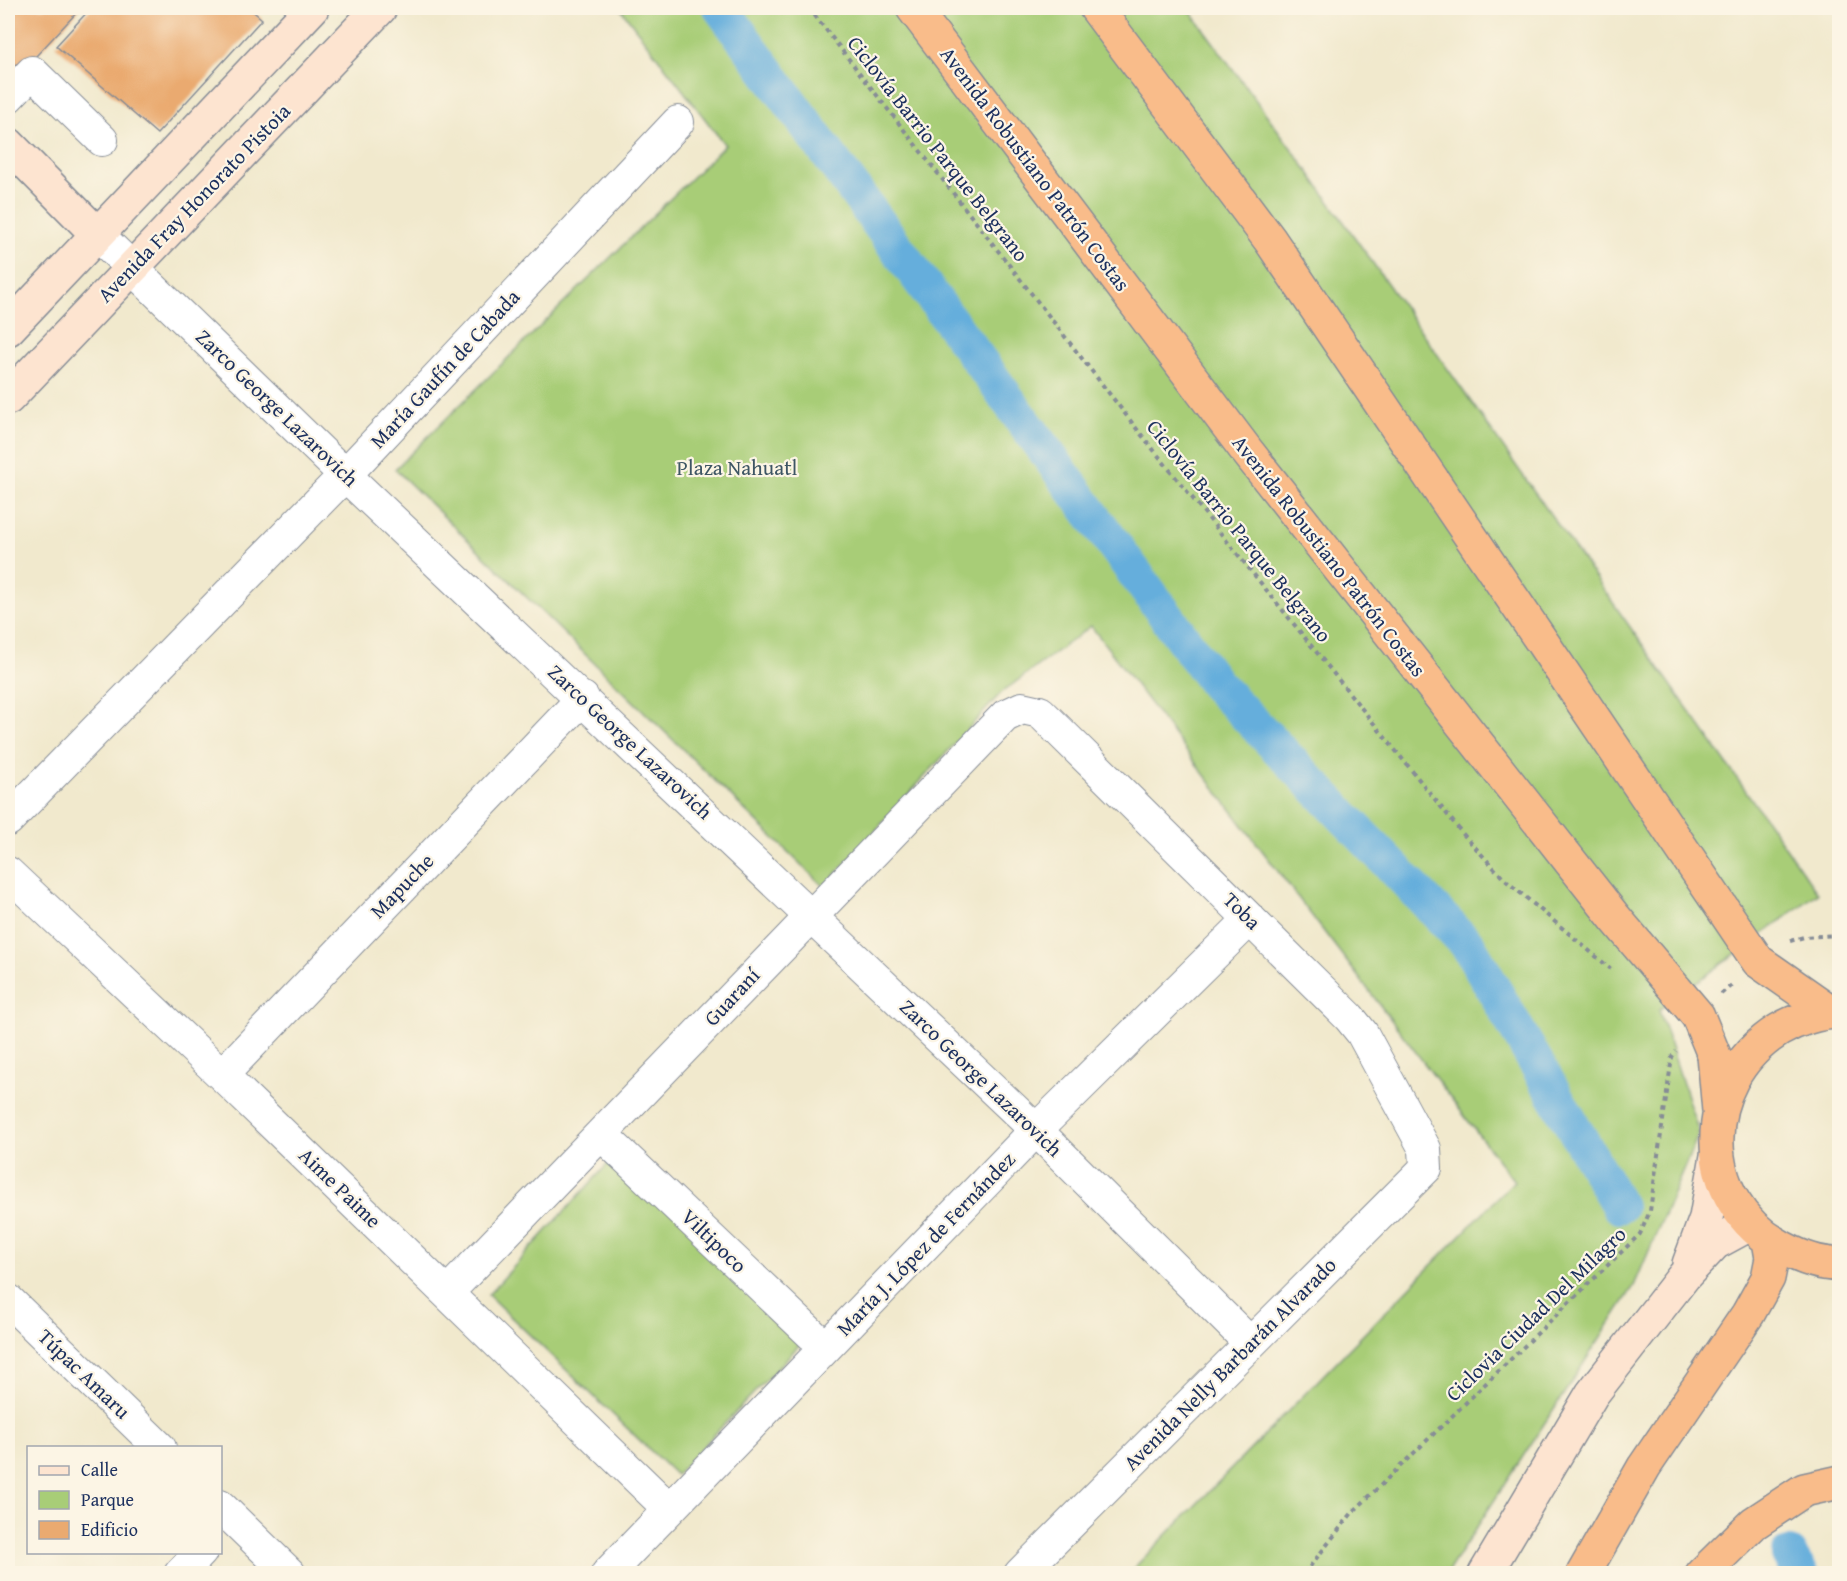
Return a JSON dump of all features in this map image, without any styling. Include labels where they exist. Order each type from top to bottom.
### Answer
[{"type":"highway","name":"Avenida Robustiano Patrón Costas","points":[[913,8],[1253,460],[1615,918],[1698,1016],[1714,1055],[1719,1111]]},
{"type":"highway","points":[[1096,8],[1270,240],[1758,962],[1835,1012]]},
{"type":"highway","points":[[1582,1574],[1644,1467],[1748,1314],[1768,1278],[1772,1258],[1760,1232],[1728,1192],[1717,1156],[1719,1111],[1733,1074],[1759,1043],[1792,1022],[1835,1012]]},
{"type":"highway","points":[[1760,1232],[1799,1257],[1839,1264]]},
{"type":"highway","points":[[1702,1574],[1754,1523],[1804,1490],[1839,1482]]},
{"type":"street","points":[[8,328],[312,8]]},
{"type":"street","name":"Avenida Fray Honorato Pistoia","points":[[8,398],[380,8]]},
{"type":"street","points":[[8,97],[32,72],[102,140]]},
{"type":"street","name":"María Gaufín de Cabada","points":[[8,820],[345,475],[678,122]]},
{"type":"street","name":"Zarco George Lazarovich","points":[[8,144],[97,234],[345,475],[811,914],[1036,1130],[1250,1343]]},
{"type":"street","name":"Mapuche","points":[[222,1075],[583,698]]},
{"type":"street","name":"Guaraní","points":[[448,1292],[602,1135],[811,914],[1005,716],[1022,708]]},
{"type":"street","name":"Toba","points":[[1022,708],[1040,712],[1362,1033],[1425,1149]]},
{"type":"street","name":"Aime Paime","points":[[8,873],[448,1292],[668,1508]]},
{"type":"street","name":"María J. López de Fernández","points":[[607,1574],[668,1508],[1036,1130],[1250,919]]},
{"type":"street","name":"Viltipoco","points":[[602,1135],[825,1347]]},
{"type":"street","name":"Avenida Nelly Barbarán Alvarado","points":[[1020,1574],[1420,1176],[1426,1168],[1425,1149]]},
{"type":"street","points":[[1684,1276],[1706,1218],[1717,1156]]},
{"type":"street","points":[[1485,1574],[1592,1394],[1684,1276],[1715,1243],[1760,1232]]},
{"type":"street","name":"Túpac Amaru","points":[[8,1300],[158,1446]]},
{"type":"street","points":[[225,1519],[290,1574]]},
{"type":"street","points":[[180,1574],[199,1554]]},
{"type":"path","name":"Ciclovía Barrio Parque Belgrano","points":[[809,8],[1140,433],[1462,833],[1505,880],[1614,971]]},
{"type":"path","name":"Ciclovia Ciudad Del Milagro","points":[[1304,1574],[1352,1513],[1640,1234],[1650,1210],[1672,1057],[1698,1016],[1758,962],[1786,943],[1804,937],[1839,935]]},
{"type":"green space","name":"Plaza Nahuatl","points":[[620,8],[1188,8],[1305,167],[1818,893],[1659,1010],[1699,1133],[1634,1286],[1447,1573],[1129,1573],[1514,1181],[1091,626],[1001,693],[824,887],[395,469],[725,145]]},
{"type":"green space","points":[[616,1155],[807,1337],[676,1475],[488,1295]]},
{"type":"building","points":[[8,8],[81,8],[22,71],[8,58]]},
{"type":"building","points":[[91,8],[249,8],[262,19],[157,134],[56,46]]},
{"type":"waterway","points":[[721,8],[1216,684],[1468,945],[1619,1206]]},
{"type":"waterway","points":[[1789,1555],[1801,1574]]}]
